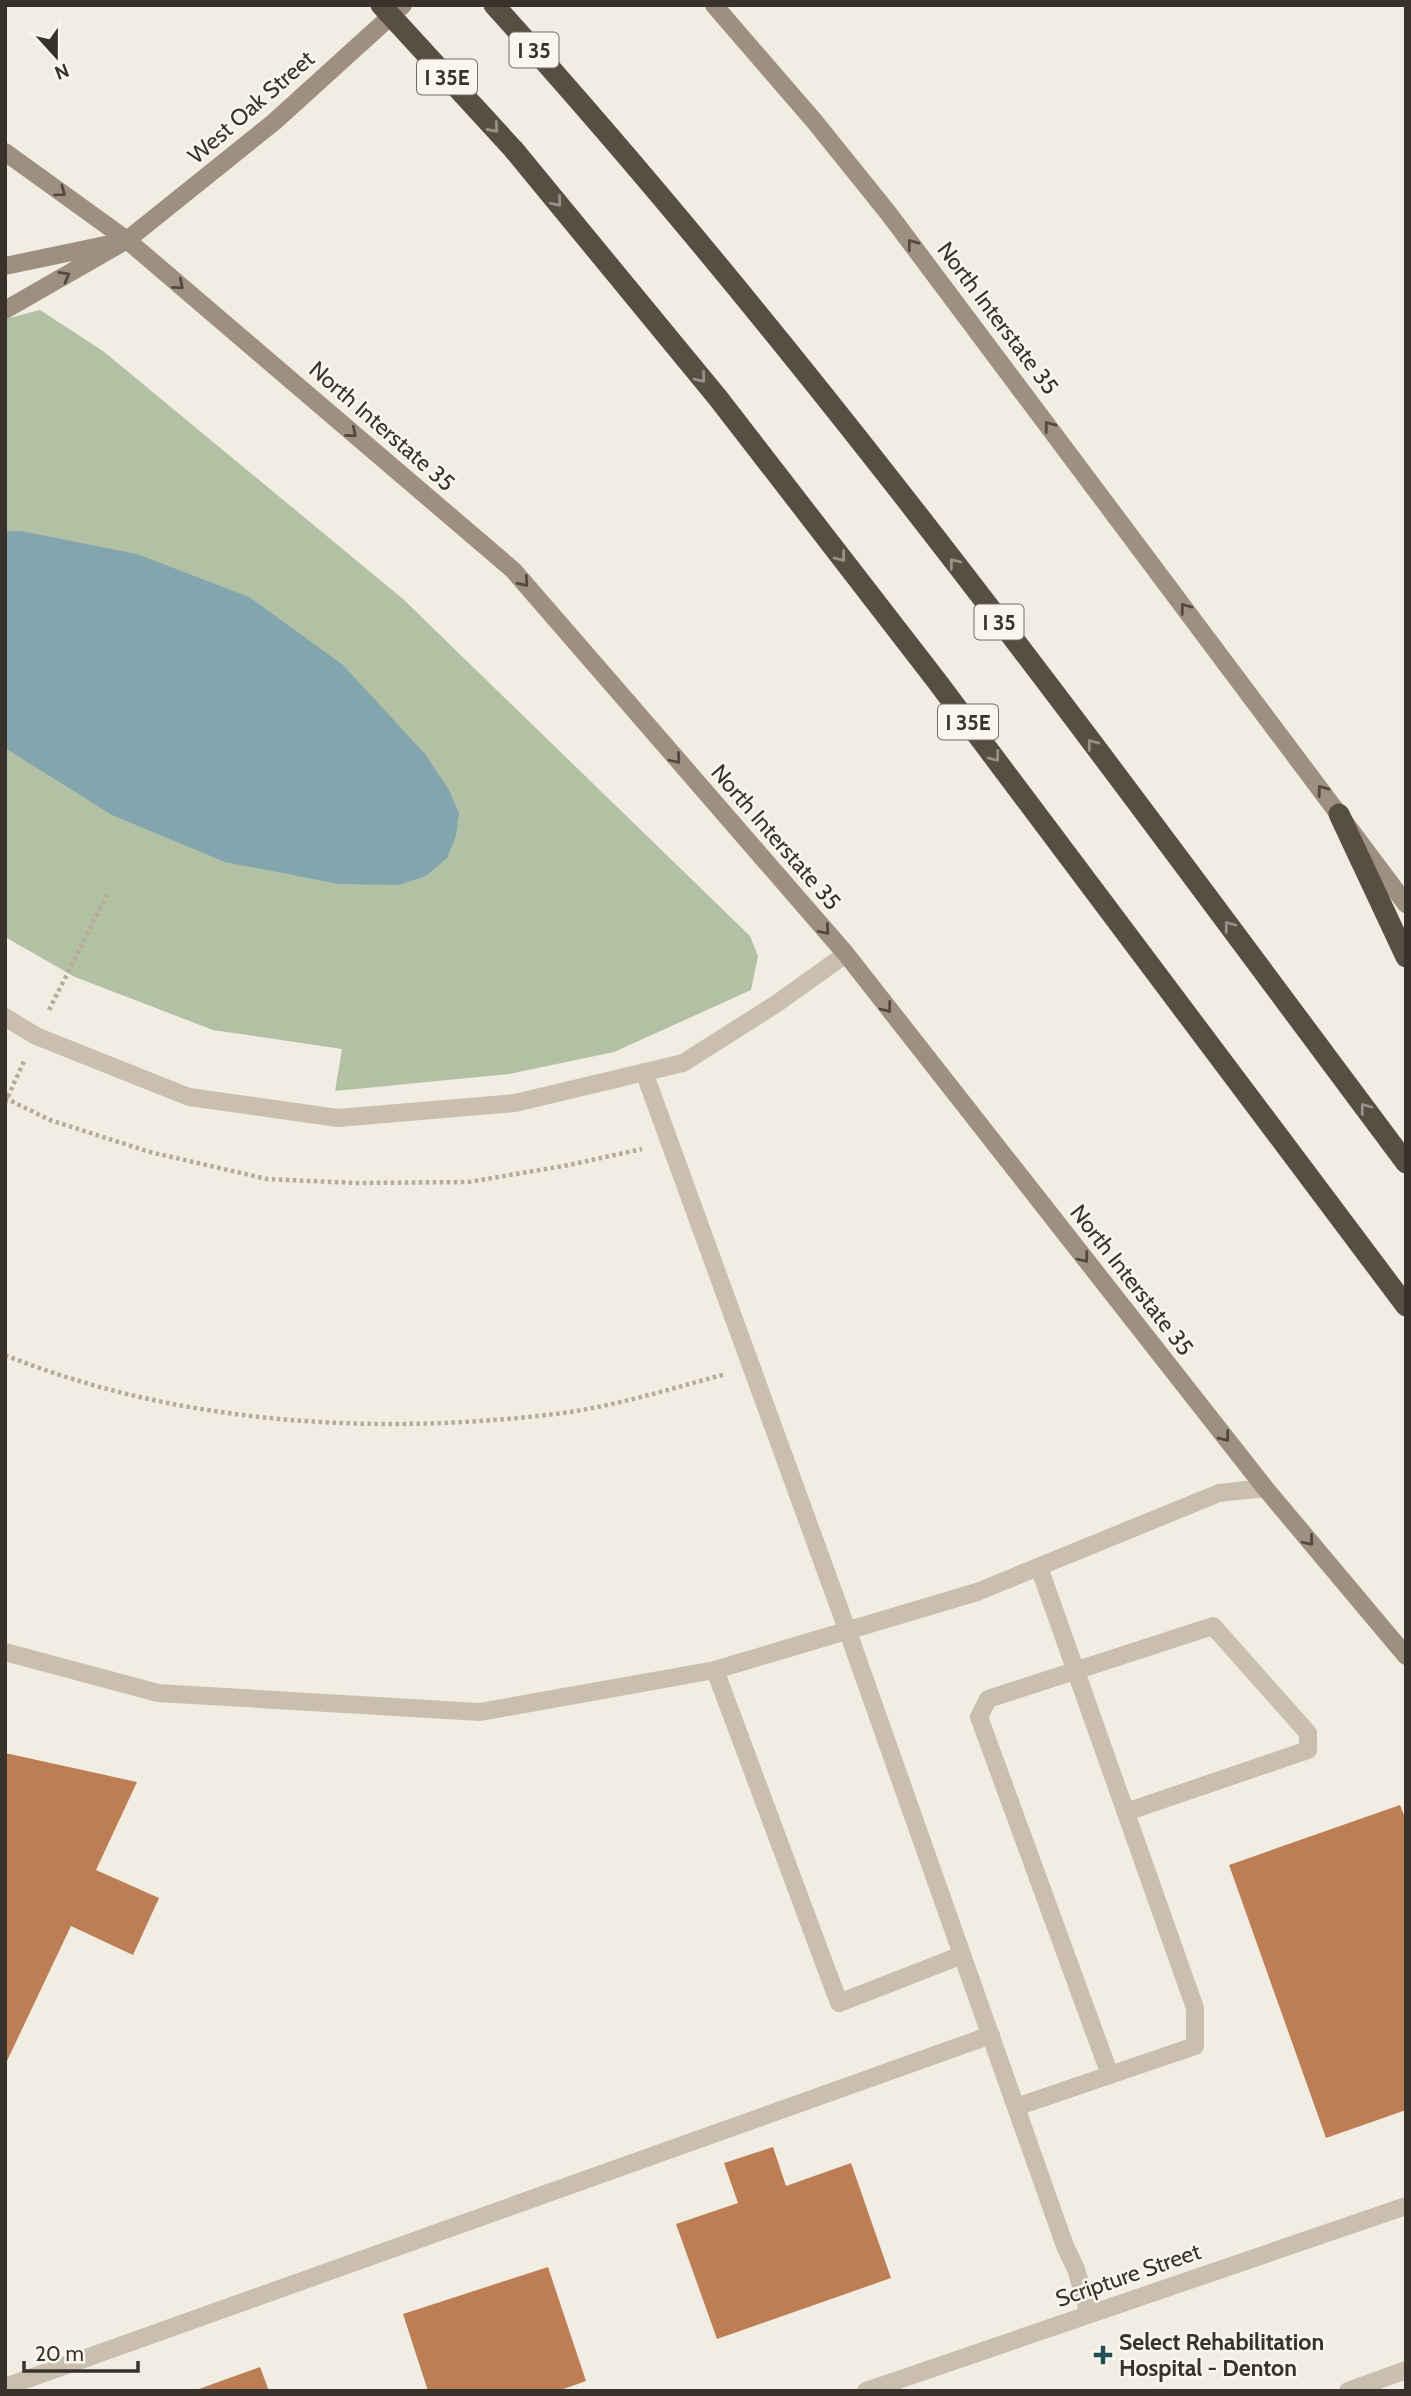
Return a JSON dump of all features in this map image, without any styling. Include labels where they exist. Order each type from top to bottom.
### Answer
[{"type":"highway","name":"I 35E","points":[[381,5],[514,150],[718,398],[936,680],[1406,1306]]},
{"type":"highway","name":"I 35","points":[[494,5],[575,94],[863,444],[1078,724],[1406,1163]]},
{"type":"highway","points":[[1339,814],[1406,957]]},
{"type":"main road","name":"West Oak Street","points":[[5,310],[127,240],[274,122],[403,5]]},
{"type":"main road","name":"North Interstate 35","points":[[714,5],[889,214],[1406,904]]},
{"type":"main road","name":"North Interstate 35","points":[[5,152],[127,240],[513,570],[846,954],[1265,1488],[1406,1656]]},
{"type":"main road","name":"West Oak Street","points":[[5,266],[127,240]]},
{"type":"street","points":[[5,1017],[36,1036],[189,1097],[338,1118],[515,1103],[683,1063],[776,1004],[846,954]]},
{"type":"street","points":[[644,1072],[848,1632],[1065,2246],[1076,2269],[1089,2315]]},
{"type":"street","points":[[5,1652],[158,1693],[480,1712],[715,1671],[977,1592],[1219,1493],[1265,1488]]},
{"type":"street","points":[[1016,2107],[1195,2046],[1195,2008],[1039,1567]]},
{"type":"street","points":[[1110,2075],[979,1717],[988,1699],[1213,1626],[1308,1733],[1308,1750],[1126,1812]]},
{"type":"street","points":[[715,1671],[839,2003],[962,1955]]},
{"type":"street","points":[[5,2387],[991,2035]]},
{"type":"street","name":"Scripture Street","points":[[866,2391],[1406,2206]]},
{"type":"street","points":[[1348,2391],[1406,2370]]},
{"type":"path","points":[[107,895],[6,1100],[50,1120],[150,1152],[267,1179],[356,1183],[469,1182],[569,1165],[670,1143]]},
{"type":"path","points":[[5,1354],[50,1373],[195,1409],[338,1423],[423,1423],[556,1414],[642,1397],[751,1367]]},
{"type":"green space","points":[[40,310],[103,351],[403,599],[750,936],[758,956],[751,990],[614,1052],[509,1074],[335,1091],[342,1049],[213,1030],[75,977],[5,937],[5,319]]},
{"type":"water","points":[[5,531],[21,531],[137,554],[249,597],[343,665],[425,754],[449,790],[459,813],[456,836],[447,858],[426,876],[399,885],[339,884],[225,862],[112,815],[5,748]]},
{"type":"building","points":[[5,1753],[137,1782],[96,1870],[159,1898],[133,1955],[71,1926],[5,2065]]},
{"type":"building","points":[[1400,1805],[1406,1820],[1406,2110],[1326,2138],[1229,1865]]},
{"type":"building","points":[[773,2147],[786,2186],[851,2163],[891,2278],[717,2339],[676,2224],[738,2203],[724,2163]]},
{"type":"building","points":[[548,2267],[586,2381],[558,2391],[428,2391],[403,2314]]},
{"type":"building","points":[[260,2367],[269,2391],[196,2391],[196,2390]]},
{"type":"place","name":"Select Rehabilitation Hospital - Denton","points":[[1103,2355]]}]
